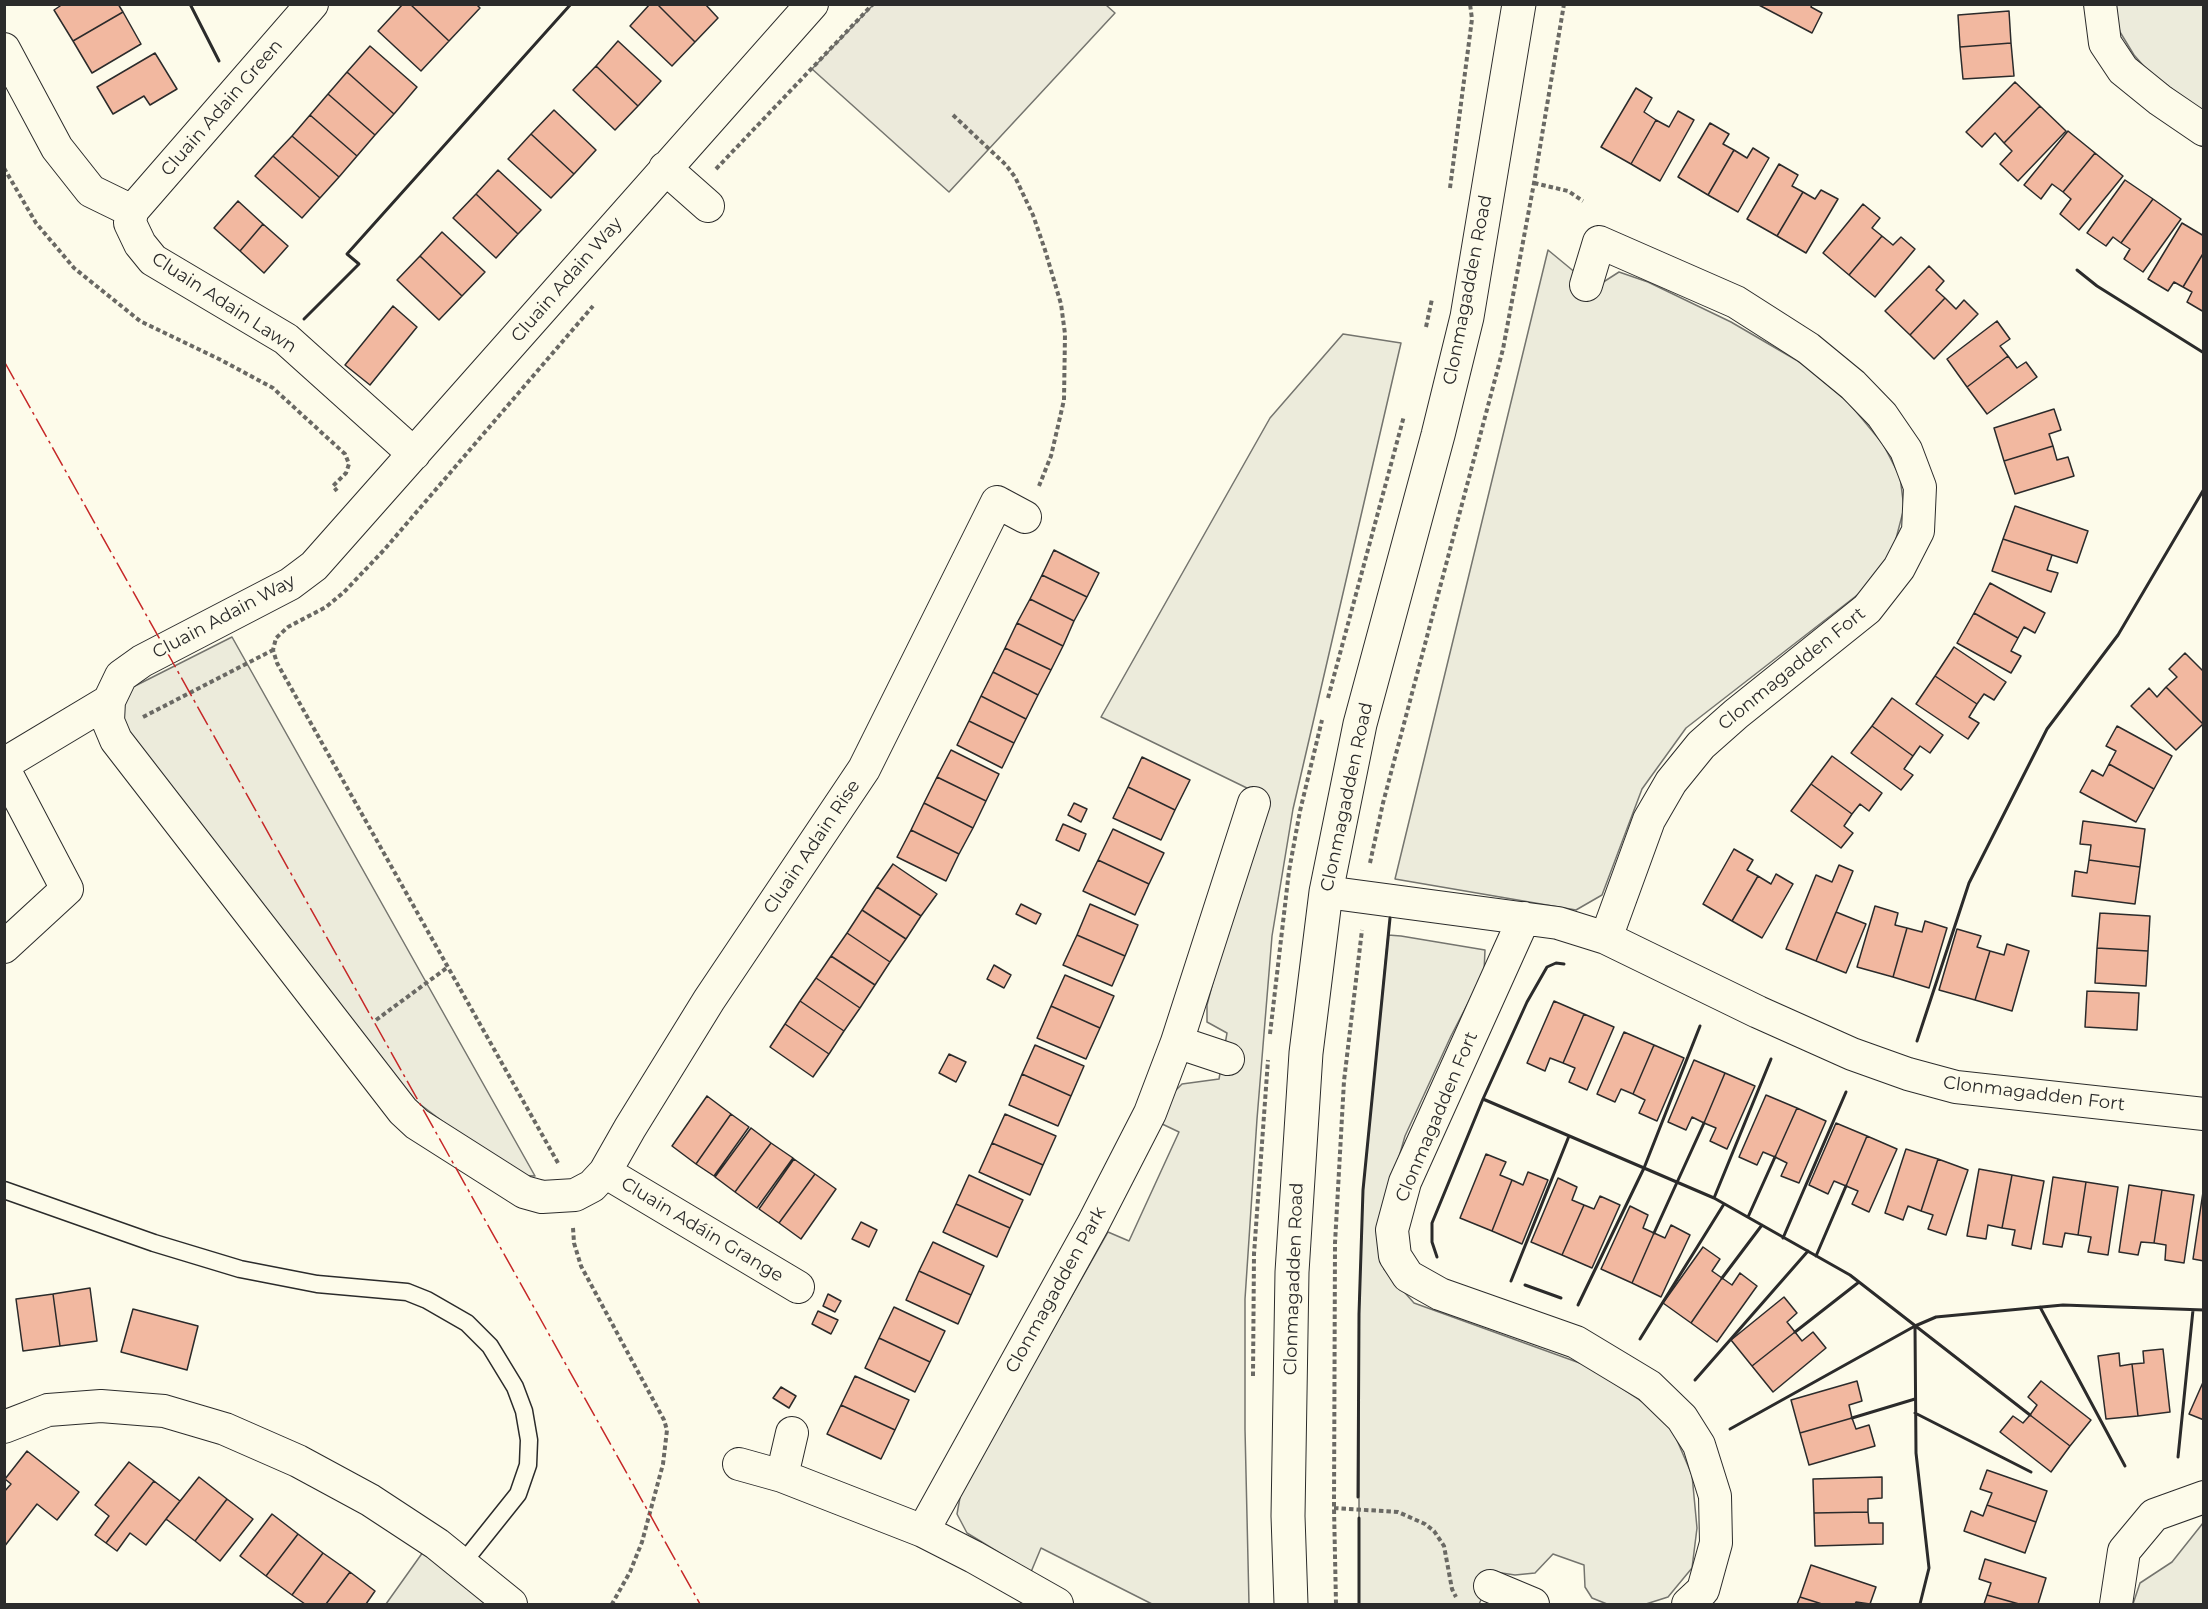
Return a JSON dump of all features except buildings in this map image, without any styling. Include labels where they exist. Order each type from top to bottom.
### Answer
[{"type":"street","name":"Cluain Adain Green","points":[[132,212],[312,4]]},
{"type":"street","name":"Cluain Adain Way","points":[[109,701],[120,676],[142,661],[290,585],[314,566],[812,4]]},
{"type":"street","name":"Clonmagadden Road","points":[[1291,1605],[1287,1516],[1292,1272],[1306,1053],[1326,892],[1360,724],[1435,447],[1467,317],[1519,4]]},
{"type":"street","points":[[2100,4],[2105,43],[2123,70],[2160,100],[2204,130]]},
{"type":"street","points":[[4,49],[57,148],[91,191],[132,212]]},
{"type":"street","points":[[665,168],[701,199]]},
{"type":"street","name":"Cluain Adain Lawn","points":[[132,212],[130,223],[140,244],[153,260],[286,339],[414,454]]},
{"type":"street","name":"Clonmagadden Fort","points":[[1586,285],[1599,242],[1736,302],[1808,348],[1853,385],[1882,415],[1906,450],[1920,487],[1917,531],[1899,568],[1867,609],[1736,714],[1701,745],[1671,782],[1649,820],[1606,938]]},
{"type":"street","name":"Cluain Adain Rise","points":[[575,1194],[592,1186],[606,1172],[630,1128],[709,1000],[864,769],[997,502],[1025,517]]},
{"type":"street","points":[[109,701],[108,721],[123,749],[403,1111],[417,1124],[524,1192],[542,1197],[575,1194]]},
{"type":"street","points":[[4,764],[109,701]]},
{"type":"street","points":[[4,769],[67,889],[4,946]]},
{"type":"street","name":"Clonmagadden Park","points":[[923,1531],[1093,1224],[1150,1113],[1177,1042],[1254,803]]},
{"type":"street","name":"Clonmagadden Fort","points":[[1326,892],[1524,918],[1558,924],[1606,938],[1852,1054],[1908,1074],[1956,1087],[2204,1114]]},
{"type":"street","name":"Clonmagadden Fort","points":[[1524,918],[1406,1182],[1392,1230],[1395,1256],[1407,1276],[1440,1293],[1576,1342],[1649,1386],[1682,1418],[1699,1445],[1715,1496],[1716,1543],[1703,1590],[1688,1605]]},
{"type":"street","points":[[1177,1042],[1228,1059]]},
{"type":"street","name":"Cluain Adáin Grange","points":[[606,1172],[798,1287]]},
{"type":"street","points":[[4,1427],[48,1410],[101,1406],[164,1411],[225,1430],[298,1461],[370,1500],[437,1544],[511,1605]]},
{"type":"street","points":[[782,1476],[792,1433]]},
{"type":"street","points":[[739,1464],[782,1476],[923,1531],[974,1557],[1057,1605]]},
{"type":"street","points":[[2116,1605],[2124,1551],[2154,1515],[2204,1497]]},
{"type":"street","points":[[1490,1586],[1533,1605]]},
{"type":"lane","points":[[4,1190],[154,1243],[240,1269],[317,1284],[407,1292],[427,1300],[467,1323],[490,1346],[515,1387],[524,1411],[529,1440],[528,1465],[518,1494],[462,1564]]},
{"type":"path","points":[[701,199],[873,4]]},
{"type":"path","points":[[1336,1605],[1335,1243],[1344,1081],[1366,897],[1383,803],[1503,349],[1564,4]]},
{"type":"path","points":[[952,115],[1006,165],[1022,189],[1045,250],[1060,304],[1065,334],[1065,400],[1051,456],[1025,517]]},
{"type":"path","points":[[4,168],[36,224],[74,268],[140,321],[273,388],[345,454],[350,464],[346,474],[333,486],[392,541]]},
{"type":"path","points":[[1534,183],[1568,191],[1583,201]]},
{"type":"path","points":[[599,300],[392,541],[326,608],[288,627],[276,638],[273,650],[277,663],[575,1194],[578,1202],[573,1232],[581,1266],[664,1420],[667,1430],[663,1464],[642,1542],[630,1572],[612,1605]]},
{"type":"path","points":[[113,732],[273,650]]},
{"type":"path","points":[[348,1040],[448,967]]},
{"type":"path","points":[[1334,1508],[1398,1512],[1425,1524],[1434,1531],[1444,1546],[1452,1589],[1459,1602]]},
{"type":"shaded area","points":[[873,5],[1106,5],[1115,13],[949,192],[812,69]]},
{"type":"shaded area","points":[[2115,5],[2203,5],[2203,112],[2148,71],[2134,55],[2120,32],[2114,10]]},
{"type":"shaded area","points":[[1548,250],[1594,288],[1619,272],[1648,282],[1731,322],[1803,364],[1849,403],[1883,444],[1900,477],[1904,508],[1892,554],[1865,589],[1686,728],[1642,789],[1602,895],[1576,910],[1395,879]]},
{"type":"shaded area","points":[[1343,334],[1401,343],[1293,809],[1272,936],[1245,1299],[1249,1604],[1152,1604],[1041,1548],[1031,1572],[967,1533],[957,1514],[961,1492],[1108,1232],[1129,1241],[1179,1132],[1160,1123],[1169,1097],[1182,1084],[1219,1079],[1227,1033],[1207,1022],[1207,1005],[1235,897],[1251,790],[1101,717],[1270,418]]},
{"type":"shaded area","points":[[232,637],[535,1176],[513,1175],[396,1086],[122,728],[116,713],[127,690]]},
{"type":"shaded area","points":[[1388,935],[1485,950],[1484,972],[1451,1036],[1405,1136],[1381,1220],[1384,1269],[1414,1303],[1588,1366],[1646,1404],[1673,1431],[1692,1475],[1697,1528],[1692,1568],[1668,1597],[1646,1604],[1607,1604],[1592,1598],[1585,1587],[1584,1565],[1553,1554],[1535,1573],[1515,1575],[1495,1572],[1479,1604],[1359,1604],[1359,1314],[1363,1190]]},
{"type":"shaded area","points":[[2203,1523],[2203,1604],[2133,1604],[2140,1583],[2172,1562]]},
{"type":"shaded area","points":[[423,1552],[456,1576],[487,1604],[386,1604]]},
{"type":"wall","points":[[190,4],[219,61]]},
{"type":"wall","points":[[304,319],[359,264],[347,254],[571,4]]},
{"type":"wall","points":[[2077,270],[2097,286],[2204,353]]},
{"type":"wall","points":[[1917,1041],[1969,883],[2047,729],[2118,635],[2204,489]]},
{"type":"wall","points":[[1358,1497],[1359,1314],[1363,1190],[1390,918]]},
{"type":"wall","points":[[1437,1257],[1432,1242],[1432,1223],[1483,1099],[1527,1002],[1547,967],[1556,963],[1564,964]]},
{"type":"wall","points":[[1578,1305],[1644,1168],[1700,1026]]},
{"type":"wall","points":[[1714,1198],[1771,1059]]},
{"type":"wall","points":[[1783,1238],[1846,1092]]},
{"type":"wall","points":[[1483,1099],[1714,1198],[1850,1275],[2030,1415]]},
{"type":"wall","points":[[1654,1233],[1704,1123]]},
{"type":"wall","points":[[1511,1281],[1569,1136]]},
{"type":"wall","points":[[1748,1217],[1775,1157]]},
{"type":"wall","points":[[1816,1256],[1846,1186]]},
{"type":"wall","points":[[1640,1339],[1724,1204]]},
{"type":"wall","points":[[1722,1278],[1762,1225]]},
{"type":"wall","points":[[1695,1380],[1808,1251]]},
{"type":"wall","points":[[1795,1332],[1859,1282]]},
{"type":"wall","points":[[1525,1285],[1561,1298]]},
{"type":"wall","points":[[1730,1429],[1915,1326],[1936,1317],[2063,1305],[2204,1310]]},
{"type":"wall","points":[[2040,1307],[2125,1466]]},
{"type":"wall","points":[[2178,1457],[2193,1310]]},
{"type":"wall","points":[[1915,1326],[1916,1453],[1929,1568],[1920,1604]]},
{"type":"wall","points":[[1852,1418],[1915,1399]]},
{"type":"wall","points":[[1915,1413],[2031,1472]]},
{"type":"wall","points":[[1359,1518],[1359,1604]]},
{"type":"power","points":[[4,361],[700,1604]]}]
